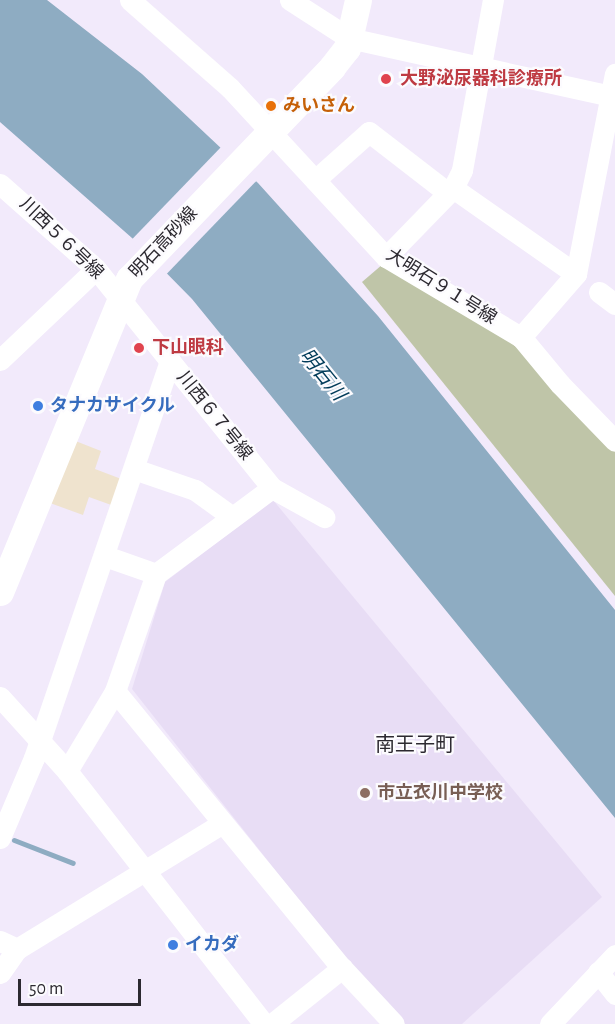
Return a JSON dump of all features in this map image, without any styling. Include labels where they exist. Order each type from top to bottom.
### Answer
[{"type":"main road","name":"明石高砂線","points":[[0,592],[119,298],[133,275],[332,67],[347,48],[358,0]]},
{"type":"street","name":"大明石９１号線","points":[[130,0],[230,88],[265,136],[315,180],[386,257],[521,337],[560,384],[611,428]]},
{"type":"street","points":[[290,0],[349,38],[613,97]]},
{"type":"street","points":[[386,257],[450,191],[462,170],[493,0]]},
{"type":"street","points":[[521,337],[576,274],[613,97],[615,74]]},
{"type":"street","points":[[315,180],[369,132],[450,191],[576,274]]},
{"type":"street","name":"川西５６号線","points":[[4,195],[96,269],[119,298]]},
{"type":"street","points":[[0,360],[96,269]]},
{"type":"street","name":"川西６７号線","points":[[119,298],[272,488],[324,517]]},
{"type":"street","points":[[0,838],[40,736],[105,556],[170,361]]},
{"type":"street","points":[[134,469],[195,490],[231,516]]},
{"type":"street","points":[[67,771],[115,691],[156,574],[231,516],[272,488]]},
{"type":"street","points":[[105,556],[156,574]]},
{"type":"street","points":[[115,691],[342,968],[394,1024]]},
{"type":"street","points":[[0,697],[40,736],[264,1024]]},
{"type":"street","points":[[0,973],[8,945],[145,871],[223,823]]},
{"type":"street","points":[[550,1024],[615,955]]},
{"type":"street","points":[[272,1024],[342,968]]},
{"type":"street","points":[[598,972],[615,994]]},
{"type":"shaded area","points":[[73,440],[101,451],[95,469],[124,480],[114,506],[89,497],[83,515],[50,503]]},
{"type":"shaded area","name":"市立衣川中学校","points":[[273,500],[602,897],[462,1024],[405,1024],[351,966],[132,689],[165,582]]},
{"type":"green space","points":[[383,264],[518,342],[615,449],[615,596],[362,282]]},
{"type":"water","name":"明石川","points":[[0,0],[47,0],[142,74],[258,183],[378,316],[615,610],[615,818],[192,299],[132,238],[0,122]]},
{"type":"pier","points":[[223,145],[258,179],[165,275],[130,241]]},
{"type":"waterway","points":[[14,840],[73,863]]},
{"type":"place","name":"大野泌尿器科診療所","points":[[386,79]]},
{"type":"place","name":"みいさん","points":[[271,106]]},
{"type":"place","name":"下山眼科","points":[[139,348]]},
{"type":"place","name":"タナカサイクル","points":[[38,406]]},
{"type":"place","name":"市立衣川中学校","points":[[365,793]]},
{"type":"place","name":"イカダ","points":[[173,945]]},
{"type":"district","name":"南王子町","points":[[415,745]]}]
